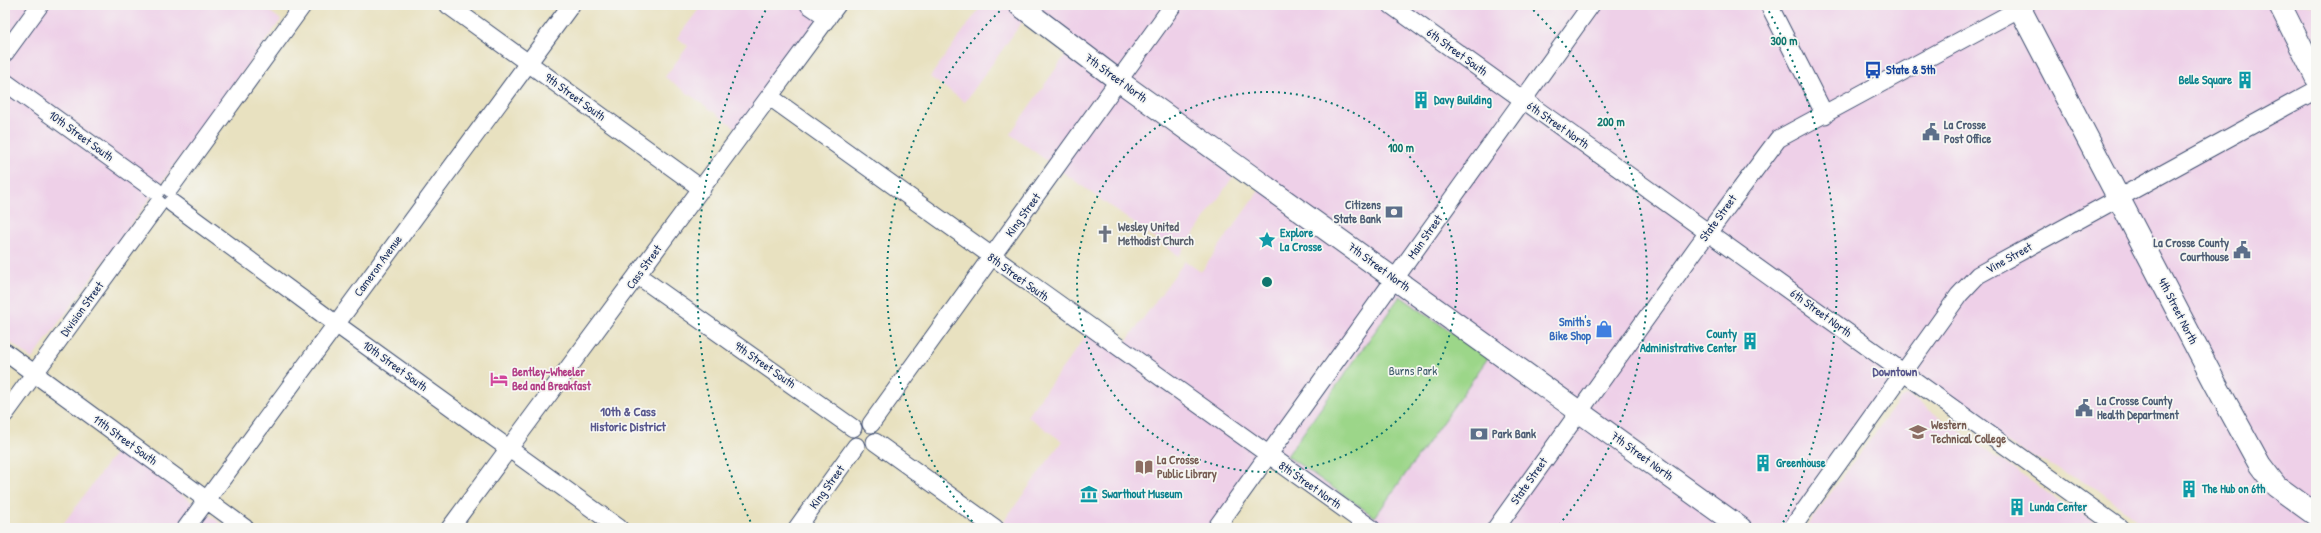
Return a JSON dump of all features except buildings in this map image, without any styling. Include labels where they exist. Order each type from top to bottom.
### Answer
[{"type":"highway","points":[[2280,5],[2316,77]]},
{"type":"highway","name":"4th Street North","points":[[2021,6],[2119,198],[2260,465],[2276,486],[2316,515]]},
{"type":"main road","name":"7th Street North","points":[[1018,5],[1119,81],[1579,410],[1741,528]]},
{"type":"street","points":[[5,54],[40,5]]},
{"type":"street","name":"Division Street","points":[[5,414],[303,5]]},
{"type":"street","name":"9th Street South","points":[[448,5],[702,188]]},
{"type":"street","name":"Cameron Avenue","points":[[186,528],[571,5]]},
{"type":"street","points":[[810,5],[832,12]]},
{"type":"street","name":"King Street","points":[[871,424],[1173,5]]},
{"type":"street","name":"6th Street South","points":[[1391,5],[1522,100]]},
{"type":"street","name":"Main Street","points":[[1216,528],[1591,5]]},
{"type":"street","points":[[1769,5],[1825,115]]},
{"type":"street","name":"State Street","points":[[1496,528],[1708,231],[1778,138],[1825,115],[2021,6]]},
{"type":"street","name":"Cass Street","points":[[450,528],[832,12]]},
{"type":"street","name":"10th Street South","points":[[5,82],[164,196],[336,324],[619,528]]},
{"type":"street","name":"Vine Street","points":[[1792,528],[1959,295],[1978,275],[2316,90]]},
{"type":"street","name":"8th Street South","points":[[770,97],[991,258],[1268,456]]},
{"type":"street","name":"6th Street North","points":[[1522,100],[1708,231],[2120,528]]},
{"type":"street","name":"9th Street South","points":[[637,275],[853,428]]},
{"type":"street","name":"11th Street South","points":[[5,352],[245,528]]},
{"type":"street","points":[[860,423],[871,424],[877,434],[875,442],[869,448],[856,446],[851,435],[853,428],[860,423]]},
{"type":"street","points":[[875,442],[995,528]]},
{"type":"street","name":"King Street","points":[[797,528],[856,446]]},
{"type":"street","name":"8th Street North","points":[[1268,456],[1371,528]]},
{"type":"shaded area","points":[[5,5],[261,5],[281,20],[32,359],[5,338]]},
{"type":"shaded area","points":[[702,5],[837,5],[743,133],[665,77],[688,46],[677,38]]},
{"type":"shaded area","points":[[982,5],[2316,5],[2316,528],[2148,528],[2097,489],[1989,434],[1904,373],[1792,528],[1367,528],[1268,456],[1216,528],[999,528],[1062,441],[1027,416],[1091,329],[1120,350],[1185,261],[1201,272],[1263,185],[1239,168],[1179,256],[1010,134],[1071,47],[1027,15],[965,102],[930,77]]},
{"type":"shaded area","name":"Western Technical College","points":[[1908,395],[2065,505],[2076,509],[2102,528],[1805,528],[1900,399]]},
{"type":"shaded area","points":[[119,448],[184,496],[227,528],[60,528]]},
{"type":"green space","name":"Burns Park","points":[[1400,296],[1488,358],[1375,517],[1287,456]]},
{"type":"place","name":"State & 5th","points":[[1873,70]]},
{"type":"place","name":"Belle Square","points":[[2245,80]]},
{"type":"place","name":"Davy Building","points":[[1421,100]]},
{"type":"place","name":"La Crosse Post Office","points":[[1931,132]]},
{"type":"place","name":"Citizens State Bank","points":[[1394,212]]},
{"type":"place","name":"Wesley United Methodist Church","points":[[1105,234]]},
{"type":"place","name":"Explore La Crosse","points":[[1267,240]]},
{"type":"place","name":"La Crosse County Courthouse","points":[[2242,250]]},
{"type":"place","name":"Smith's Bike Shop","points":[[1604,329]]},
{"type":"place","name":"County Administrative Center","points":[[1750,341]]},
{"type":"place","name":"Bentley-Wheeler Bed and Breakfast","points":[[499,379]]},
{"type":"place","name":"La Crosse County Health Department","points":[[2084,408]]},
{"type":"place","name":"Western Technical College","points":[[1918,432]]},
{"type":"place","name":"Park Bank","points":[[1479,434]]},
{"type":"place","name":"Greenhouse","points":[[1763,463]]},
{"type":"place","name":"La Crosse Public Library","points":[[1144,467]]},
{"type":"place","name":"The Hub on 6th","points":[[2189,489]]},
{"type":"place","name":"Swarthout Museum","points":[[1089,494]]},
{"type":"place","name":"Lunda Center","points":[[2017,507]]},
{"type":"district","name":"Downtown","points":[[1895,371]]},
{"type":"district","name":"10th & Cass Historic District","points":[[628,418]]}]
